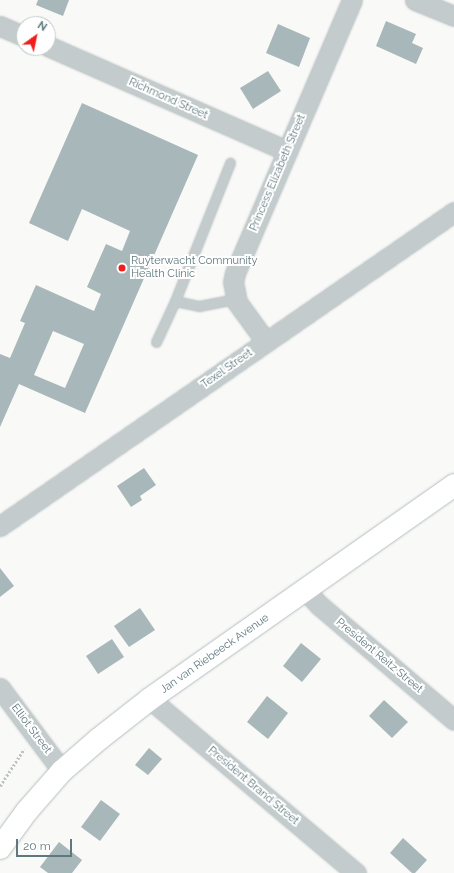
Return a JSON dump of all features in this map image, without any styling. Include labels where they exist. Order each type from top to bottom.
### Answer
[{"type":"street","name":"Princess Elizabeth Street","points":[[266,342],[250,322],[236,299],[233,282],[235,273],[352,0]]},
{"type":"street","points":[[415,0],[454,16]]},
{"type":"street","points":[[0,26],[16,33]]},
{"type":"street","name":"Richmond Street","points":[[56,50],[287,151]]},
{"type":"street","name":"Texel Street","points":[[0,526],[454,212]]},
{"type":"street","name":"Jan van Riebeeck Avenue","points":[[0,848],[27,811],[62,771],[94,743],[150,699],[454,485]]},
{"type":"street","name":"President Reitz Street","points":[[305,590],[319,605],[454,720]]},
{"type":"street","name":"Elliot Street","points":[[0,688],[62,771]]},
{"type":"street","name":"President Brand Street","points":[[150,699],[356,873]]},
{"type":"lane","points":[[156,342],[175,301],[230,163]]},
{"type":"lane","points":[[175,301],[199,306],[209,306],[236,299]]},
{"type":"path","points":[[0,786],[26,746]]},
{"type":"building","points":[[38,0],[69,0],[63,16],[36,5]]},
{"type":"building","points":[[386,21],[416,34],[412,43],[423,48],[416,64],[376,46]]},
{"type":"building","points":[[278,24],[310,38],[299,67],[266,53]]},
{"type":"building","points":[[268,71],[281,91],[253,109],[240,88]]},
{"type":"building","name":"Ruyterwacht Community Health Clinic","points":[[82,103],[198,155],[85,413],[19,384],[0,427],[0,354],[10,358],[25,323],[20,321],[36,285],[94,311],[101,294],[87,287],[106,244],[122,251],[130,231],[82,209],[68,241],[29,223]],"holes":[[[53,331],[84,344],[65,388],[34,375]]]},
{"type":"building","points":[[144,468],[156,485],[140,496],[142,500],[131,507],[117,486]]},
{"type":"building","points":[[0,568],[14,586],[0,597]]},
{"type":"building","points":[[140,608],[155,630],[129,647],[114,626]]},
{"type":"building","points":[[112,639],[124,657],[98,674],[86,656]]},
{"type":"building","points":[[301,643],[321,659],[302,682],[283,666]]},
{"type":"building","points":[[267,696],[288,713],[268,739],[247,722]]},
{"type":"building","points":[[384,700],[408,722],[392,738],[369,716]]},
{"type":"building","points":[[149,748],[162,759],[148,775],[135,765]]},
{"type":"building","points":[[101,800],[120,814],[100,841],[81,827]]},
{"type":"building","points":[[403,838],[427,860],[415,873],[412,873],[390,853]]},
{"type":"building","points":[[59,842],[82,860],[72,873],[48,873],[40,867]]},
{"type":"place","name":"Ruyterwacht Community Health Clinic","points":[[122,268]]}]
